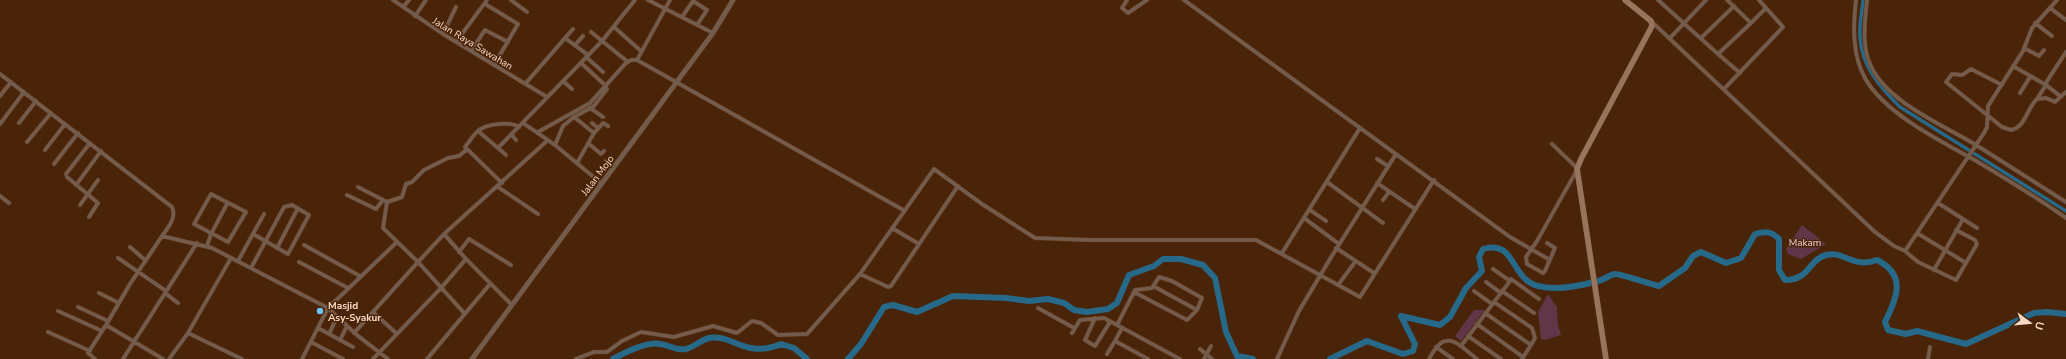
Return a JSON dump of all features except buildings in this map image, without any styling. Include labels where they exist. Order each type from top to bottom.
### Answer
[{"type":"main road","points":[[1606,359],[1577,168],[1648,36],[1652,22],[1625,0]]},
{"type":"street","name":"Jalan Raya Sawahan","points":[[395,0],[403,8],[443,34],[547,97]]},
{"type":"street","points":[[403,8],[409,0]]},
{"type":"street","points":[[415,16],[426,0]]},
{"type":"street","points":[[511,0],[528,12]]},
{"type":"street","points":[[498,148],[602,41],[635,0]]},
{"type":"street","points":[[648,0],[653,1],[713,32]]},
{"type":"street","points":[[637,60],[670,0]]},
{"type":"street","points":[[682,17],[692,0],[707,10],[697,25]]},
{"type":"street","name":"Jalan Mojo","points":[[472,359],[713,32],[733,0]]},
{"type":"street","points":[[1128,0],[1122,8],[1128,13],[1147,0]]},
{"type":"street","points":[[1184,0],[1530,250],[1550,260]]},
{"type":"street","points":[[1658,0],[1740,73]]},
{"type":"street","points":[[1670,38],[1683,22],[1706,0]]},
{"type":"street","points":[[1727,0],[1751,23]]},
{"type":"street","points":[[1724,89],[1783,27],[1758,0]]},
{"type":"street","points":[[1856,0],[1854,29],[1855,45],[1860,66],[1870,86],[1892,109],[2066,218]]},
{"type":"street","points":[[1867,0],[1865,30],[1866,50],[1870,66],[1878,79],[1909,105],[2066,202]]},
{"type":"street","points":[[1906,251],[1986,130],[1988,106],[2024,48],[2035,23],[2057,0]]},
{"type":"street","points":[[456,42],[486,2],[517,23],[518,26],[494,65]]},
{"type":"street","points":[[1701,38],[1734,6]]},
{"type":"street","points":[[443,34],[456,7]]},
{"type":"street","points":[[1718,54],[1766,8]]},
{"type":"street","points":[[2050,8],[2066,20]]},
{"type":"street","points":[[1652,22],[1875,232],[1894,246],[1906,251],[1918,262],[1956,280],[1977,243],[1956,230]]},
{"type":"street","points":[[2035,23],[2052,36]]},
{"type":"street","points":[[614,27],[642,51]]},
{"type":"street","points":[[526,83],[573,29]]},
{"type":"street","points":[[471,51],[485,30],[508,42]]},
{"type":"street","points":[[590,32],[628,62]]},
{"type":"street","points":[[575,45],[583,36]]},
{"type":"street","points":[[565,38],[575,45],[603,72]]},
{"type":"street","points":[[2024,48],[2039,56],[2044,50]]},
{"type":"street","points":[[2002,85],[1971,69],[1962,76],[1952,74],[1947,80],[1947,84],[2006,129],[2016,129],[2046,86],[2066,52]]},
{"type":"street","points":[[555,145],[565,124],[598,103],[615,74],[628,62],[637,60],[904,210]]},
{"type":"street","points":[[581,63],[606,88]]},
{"type":"street","points":[[2013,66],[2060,96]]},
{"type":"street","points":[[0,74],[172,207],[174,216],[171,222],[145,260],[90,350],[88,355],[95,359]]},
{"type":"street","points":[[2020,93],[2030,77]]},
{"type":"street","points":[[563,80],[572,89]]},
{"type":"street","points":[[0,96],[10,82]]},
{"type":"street","points":[[539,133],[590,103],[606,88]]},
{"type":"street","points":[[0,124],[24,92]]},
{"type":"street","points":[[2037,99],[2046,98],[2055,102],[2066,92]]},
{"type":"street","points":[[19,123],[36,101]]},
{"type":"street","points":[[590,108],[603,117]]},
{"type":"street","points":[[27,142],[51,113]]},
{"type":"street","points":[[574,117],[594,133]]},
{"type":"street","points":[[592,123],[598,128]]},
{"type":"street","points":[[577,163],[598,128],[603,123],[608,126]]},
{"type":"street","points":[[45,150],[65,124]]},
{"type":"street","points":[[358,187],[387,202],[402,197],[406,184],[412,182],[424,170],[448,158],[459,156],[466,150],[465,147],[478,131],[483,128],[503,124],[521,125],[539,133],[602,184]]},
{"type":"street","points":[[1282,253],[1360,128]]},
{"type":"street","points":[[478,131],[506,155]]},
{"type":"street","points":[[54,164],[78,134]]},
{"type":"street","points":[[511,134],[516,140]]},
{"type":"street","points":[[354,333],[444,234],[498,187],[548,140]]},
{"type":"street","points":[[89,217],[98,204],[66,175],[90,143]]},
{"type":"street","points":[[589,144],[601,154],[604,152]]},
{"type":"street","points":[[1548,243],[1555,247],[1545,272],[1542,273],[1526,263],[1526,257],[1537,241],[1577,168],[1552,144]]},
{"type":"street","points":[[466,150],[502,183]]},
{"type":"street","points":[[76,185],[101,151]]},
{"type":"street","points":[[1277,359],[1287,334],[1320,275],[1396,154]]},
{"type":"street","points":[[1377,159],[1388,166]]},
{"type":"street","points":[[576,359],[594,352],[607,352],[622,341],[644,332],[674,337],[712,326],[737,333],[752,321],[761,323],[776,334],[807,334],[817,325],[860,274],[934,169],[1011,224],[1035,238],[1090,240],[1252,239],[1266,244],[1360,297],[1434,180]]},
{"type":"street","points":[[80,205],[98,180]]},
{"type":"street","points":[[1327,182],[1383,223]]},
{"type":"street","points":[[1377,183],[1415,209]]},
{"type":"street","points":[[860,274],[888,287],[891,286],[958,186]]},
{"type":"street","points":[[498,187],[538,214]]},
{"type":"street","points":[[1383,200],[1389,192]]},
{"type":"street","points":[[211,194],[227,204],[245,211],[247,214],[228,242],[197,227],[194,224],[211,194]]},
{"type":"street","points":[[347,195],[375,209],[383,200]]},
{"type":"street","points":[[0,196],[9,203]]},
{"type":"street","points":[[387,202],[382,226],[466,314]]},
{"type":"street","points":[[1938,203],[1977,228]]},
{"type":"street","points":[[207,246],[211,234],[227,204]]},
{"type":"street","points":[[252,268],[265,242],[284,207],[292,205],[309,216],[288,254],[265,242],[254,234]]},
{"type":"street","points":[[277,248],[298,208]]},
{"type":"street","points":[[1310,210],[1326,221]]},
{"type":"street","points":[[238,261],[264,214]]},
{"type":"street","points":[[1304,218],[1339,244]]},
{"type":"street","points":[[1934,270],[1963,219]]},
{"type":"street","points":[[892,228],[919,244]]},
{"type":"street","points":[[1917,233],[1966,263]]},
{"type":"street","points":[[444,234],[459,252],[512,305]]},
{"type":"street","points":[[162,236],[207,246],[328,308],[354,333],[388,359]]},
{"type":"street","points":[[459,252],[469,239],[511,265]]},
{"type":"street","points":[[303,359],[328,308],[397,242]]},
{"type":"street","points":[[122,359],[197,243]]},
{"type":"street","points":[[304,245],[360,276]]},
{"type":"street","points":[[130,247],[145,260]]},
{"type":"street","points":[[1336,248],[1355,262],[1374,273]]},
{"type":"street","points":[[118,258],[178,303]]},
{"type":"street","points":[[169,359],[188,333],[231,258]]},
{"type":"street","points":[[373,359],[378,352],[441,288],[466,259]]},
{"type":"street","points":[[299,262],[348,288]]},
{"type":"street","points":[[1338,285],[1355,262]]},
{"type":"street","points":[[1493,269],[1539,299]]},
{"type":"street","points":[[1134,292],[1187,320],[1197,310],[1202,299],[1201,296],[1172,281],[1160,277],[1153,286]]},
{"type":"street","points":[[1461,346],[1510,281]]},
{"type":"street","points":[[1486,282],[1534,313]]},
{"type":"street","points":[[427,359],[490,284]]},
{"type":"street","points":[[1117,325],[1136,289],[1153,286],[1197,310]]},
{"type":"street","points":[[1474,291],[1532,328],[1535,338],[1522,358],[1477,324]]},
{"type":"street","points":[[99,293],[119,303]]},
{"type":"street","points":[[78,307],[107,323],[134,342],[163,359]]},
{"type":"street","points":[[1038,308],[1074,328]]},
{"type":"street","points":[[58,311],[102,331]]},
{"type":"street","points":[[373,312],[397,334]]},
{"type":"street","points":[[1485,313],[1531,346]]},
{"type":"street","points":[[329,334],[337,317]]},
{"type":"street","points":[[1095,318],[1085,340],[1095,346],[1110,322]]},
{"type":"street","points":[[1072,334],[1074,328],[1081,319],[1101,318],[1180,359]]},
{"type":"street","points":[[340,340],[347,326]]},
{"type":"street","points":[[318,328],[353,347]]},
{"type":"street","points":[[1107,354],[1122,328]]},
{"type":"street","points":[[48,332],[90,350]]},
{"type":"street","points":[[188,333],[242,359]]},
{"type":"street","points":[[1468,336],[1501,359]]},
{"type":"street","points":[[1429,359],[1436,347],[1451,339],[1477,359]]},
{"type":"street","points":[[1115,341],[1148,359]]},
{"type":"street","points":[[310,342],[343,359]]},
{"type":"street","points":[[1204,359],[1211,346]]},
{"type":"street","points":[[1436,347],[1453,359]]},
{"type":"street","points":[[1928,359],[1930,347]]},
{"type":"street","points":[[1200,349],[1212,359]]},
{"type":"green space","name":"Makam","points":[[1802,225],[1826,244],[1801,259],[1788,254],[1786,249]]},
{"type":"green space","points":[[1548,294],[1557,307],[1558,325],[1561,335],[1545,340],[1541,339],[1538,312]]},
{"type":"green space","points":[[1474,310],[1485,310],[1461,341],[1455,336]]},
{"type":"waterway","points":[[1863,0],[1860,23],[1861,48],[1873,76],[1893,100],[1900,107],[2066,211]]},
{"type":"waterway","points":[[1330,359],[1367,341],[1403,354],[1413,351],[1415,344],[1401,316],[1440,325],[1450,317],[1466,288],[1482,271],[1479,257],[1483,249],[1494,247],[1508,254],[1522,276],[1529,282],[1538,286],[1553,288],[1576,286],[1600,280],[1615,274],[1659,286],[1685,268],[1693,256],[1701,252],[1726,263],[1741,258],[1755,234],[1768,232],[1779,239],[1779,270],[1785,280],[1799,277],[1820,258],[1832,254],[1861,262],[1877,260],[1886,266],[1893,273],[1897,288],[1896,296],[1885,322],[1888,330],[1906,334],[1917,331],[1966,344],[2034,313],[2047,312],[2066,314]]},
{"type":"waterway","points":[[848,359],[861,344],[884,307],[893,305],[917,312],[953,296],[1006,298],[1029,301],[1048,299],[1064,303],[1074,310],[1087,312],[1108,309],[1117,303],[1129,275],[1154,266],[1163,259],[1181,259],[1203,265],[1215,278],[1226,332],[1237,356],[1253,359]]},
{"type":"waterway","points":[[613,359],[636,348],[649,344],[660,344],[676,349],[686,349],[709,338],[726,339],[749,348],[758,349],[769,348],[781,344],[794,348],[807,359]]},
{"type":"place","name":"Masjid Asy-Syakur","points":[[320,311]]}]
